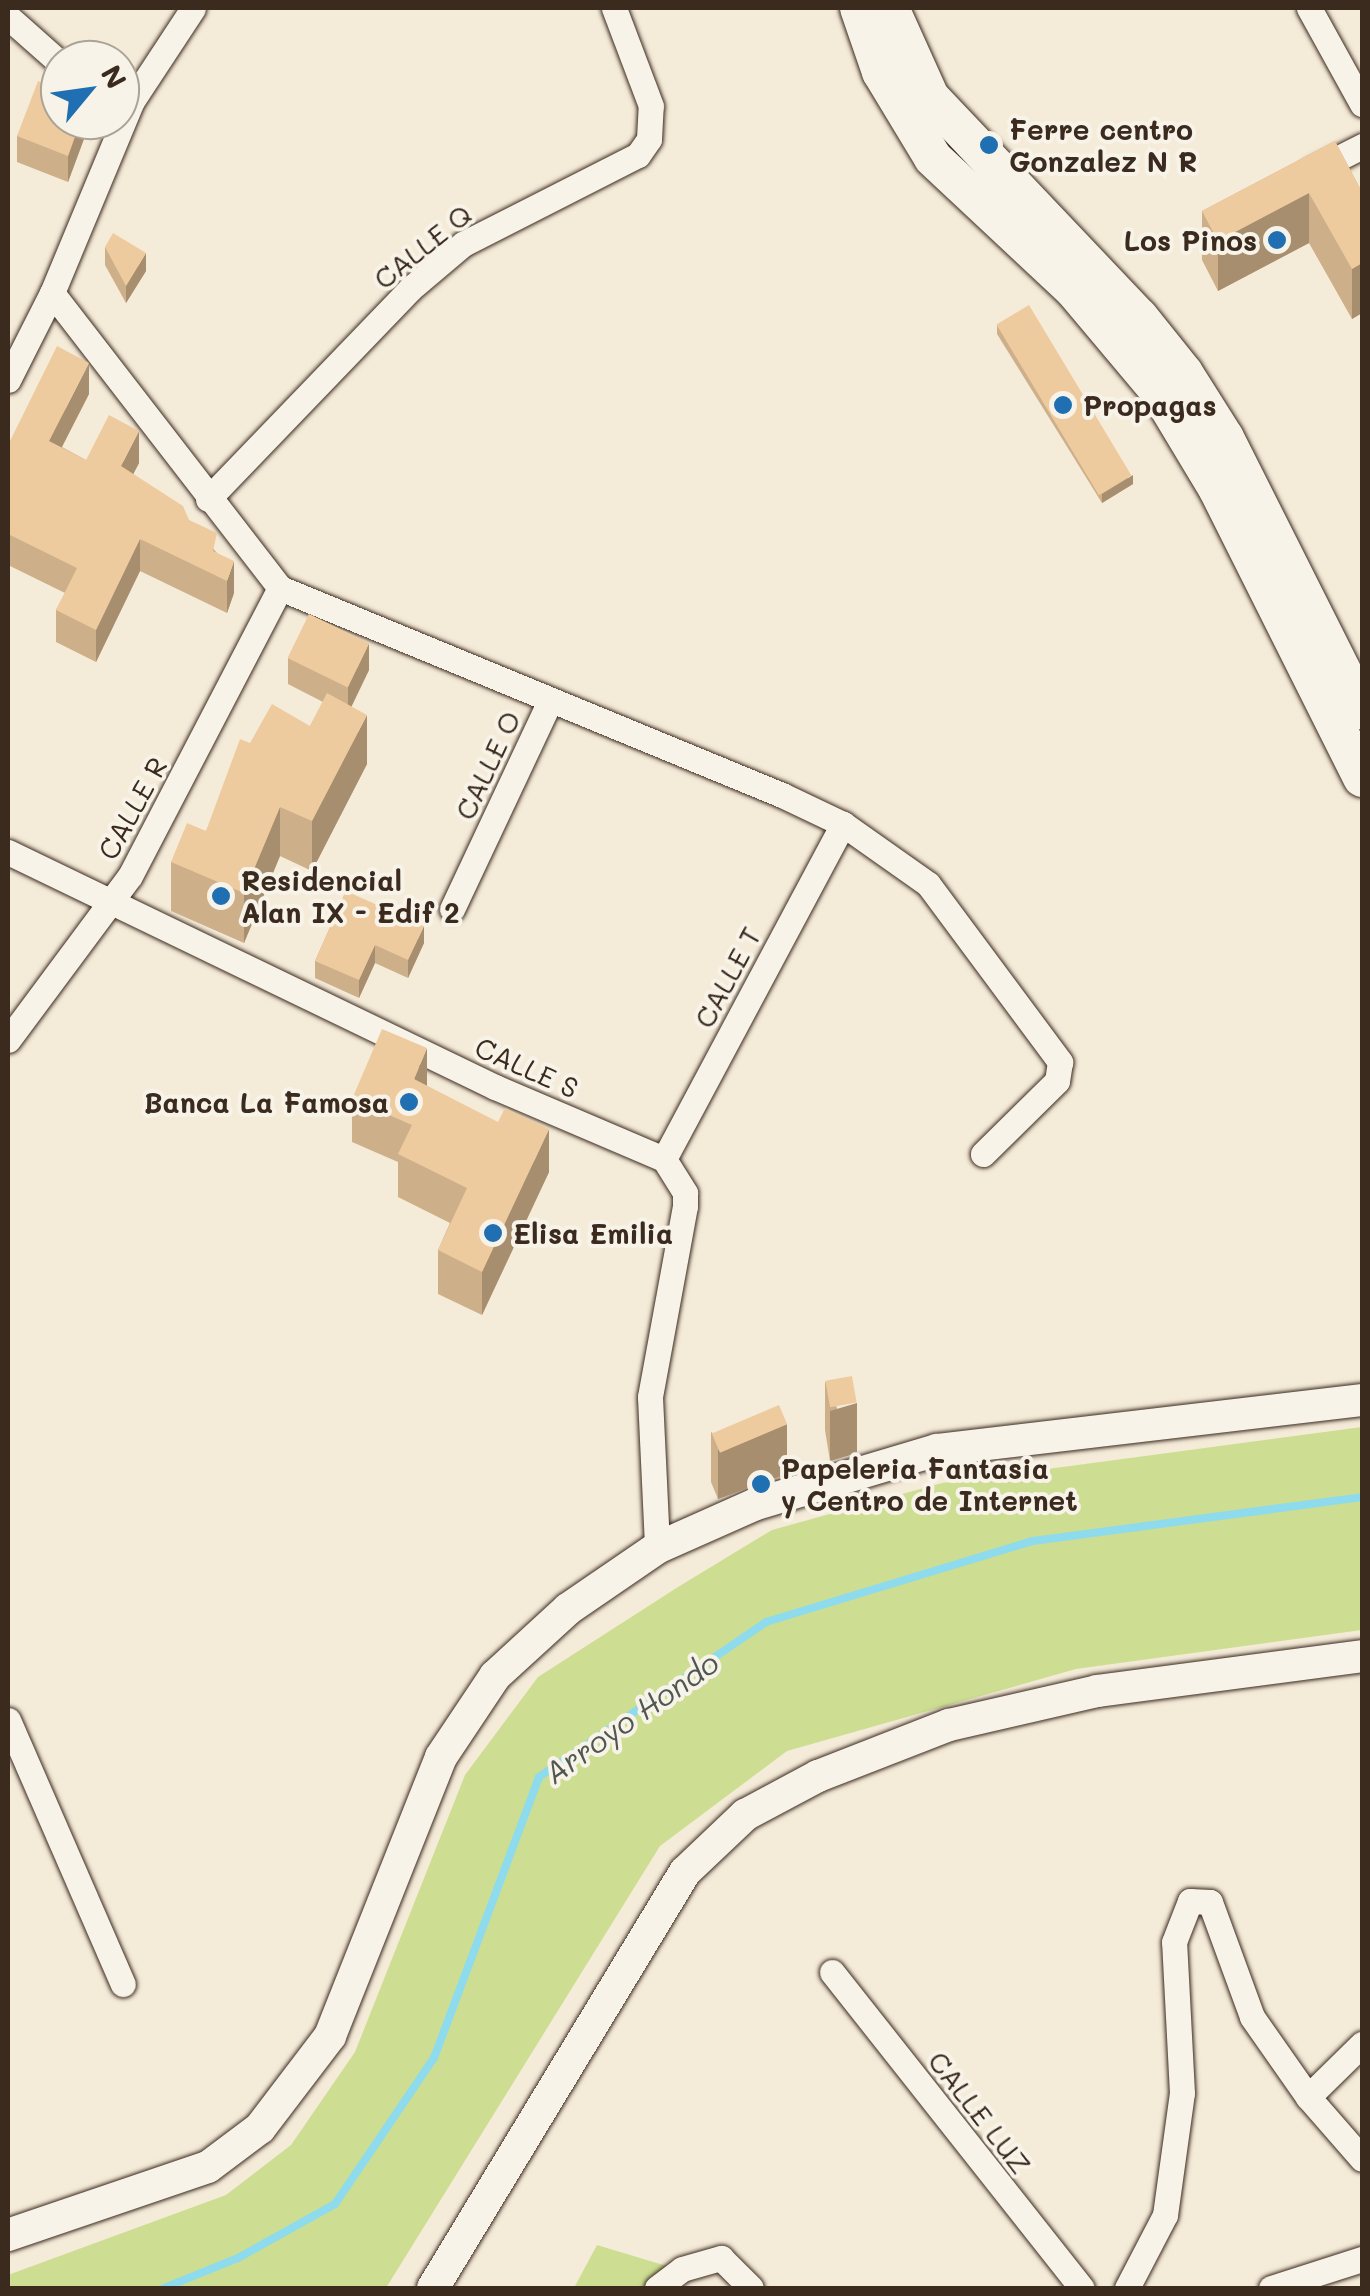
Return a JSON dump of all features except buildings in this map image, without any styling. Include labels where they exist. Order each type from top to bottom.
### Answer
[{"type":"main road","points":[[859,8],[880,72],[934,158],[1074,290],[1158,390],[1218,490],[1362,778]]},
{"type":"main road","points":[[890,8],[930,97],[1139,316],[1184,374],[1225,438],[1362,710]]},
{"type":"street","points":[[140,80],[192,8]]},
{"type":"street","name":"CALLE Q","points":[[208,499],[410,289],[462,244],[638,156],[650,139],[651,106],[614,8]]},
{"type":"street","points":[[1309,8],[1362,104]]},
{"type":"street","points":[[8,17],[40,45]]},
{"type":"street","points":[[8,380],[19,324],[52,293],[110,140]]},
{"type":"street","points":[[1294,181],[1362,146]]},
{"type":"street","points":[[52,293],[280,588],[842,824],[928,884],[1060,1062],[1057,1080],[983,1154]]},
{"type":"street","name":"CALLE R","points":[[8,1040],[112,902],[280,588]]},
{"type":"street","name":"CALLE O","points":[[452,909],[550,701]]},
{"type":"street","name":"CALLE T","points":[[664,1159],[842,824]]},
{"type":"street","name":"CALLE S","points":[[8,852],[496,1088],[664,1159]]},
{"type":"street","points":[[657,1548],[650,1396],[685,1206],[664,1159]]},
{"type":"street","points":[[8,2235],[208,2167],[260,2128],[330,2036],[441,1757],[484,1692],[568,1609],[657,1548],[756,1504],[937,1450],[1362,1400]]},
{"type":"street","points":[[433,2288],[685,1872],[745,1815],[818,1776],[949,1725],[1096,1691],[1362,1656]]},
{"type":"street","points":[[8,1720],[123,1984]]},
{"type":"street","points":[[1127,2288],[1165,2215],[1182,2093],[1174,1942],[1190,1901],[1210,1902],[1252,2017],[1308,2097],[1362,2159]]},
{"type":"street","name":"CALLE LUZ","points":[[832,1972],[1082,2288]]},
{"type":"street","points":[[1308,2097],[1362,2044]]},
{"type":"street","points":[[656,2288],[701,2260],[721,2258],[751,2288]]},
{"type":"street","points":[[1271,2288],[1352,2272]]},
{"type":"green space","points":[[1362,1427],[1362,1630],[1076,1669],[787,1751],[660,1846],[386,2288],[8,2288],[8,2275],[226,2195],[291,2145],[355,2052],[465,1775],[538,1677],[678,1587],[772,1530],[942,1483]]},
{"type":"green space","points":[[597,2245],[670,2267],[641,2288],[574,2288]]},
{"type":"waterway","name":"Arroyo Hondo","points":[[164,2288],[238,2258],[335,2204],[434,2058],[539,1777],[766,1622],[1033,1541],[1362,1497]]},
{"type":"place","name":"Ferre centro Gonzalez N R","points":[[989,145]]},
{"type":"place","name":"Los Pinos","points":[[1277,240]]},
{"type":"place","name":"Propagas","points":[[1063,405]]},
{"type":"place","name":"Residencial Alan IX - Edif 2","points":[[221,896]]},
{"type":"place","name":"Banca La Famosa","points":[[409,1102]]},
{"type":"place","name":"Elisa Emilia","points":[[493,1233]]},
{"type":"place","name":"Papeleria Fantasia y Centro de Internet","points":[[761,1484]]}]
